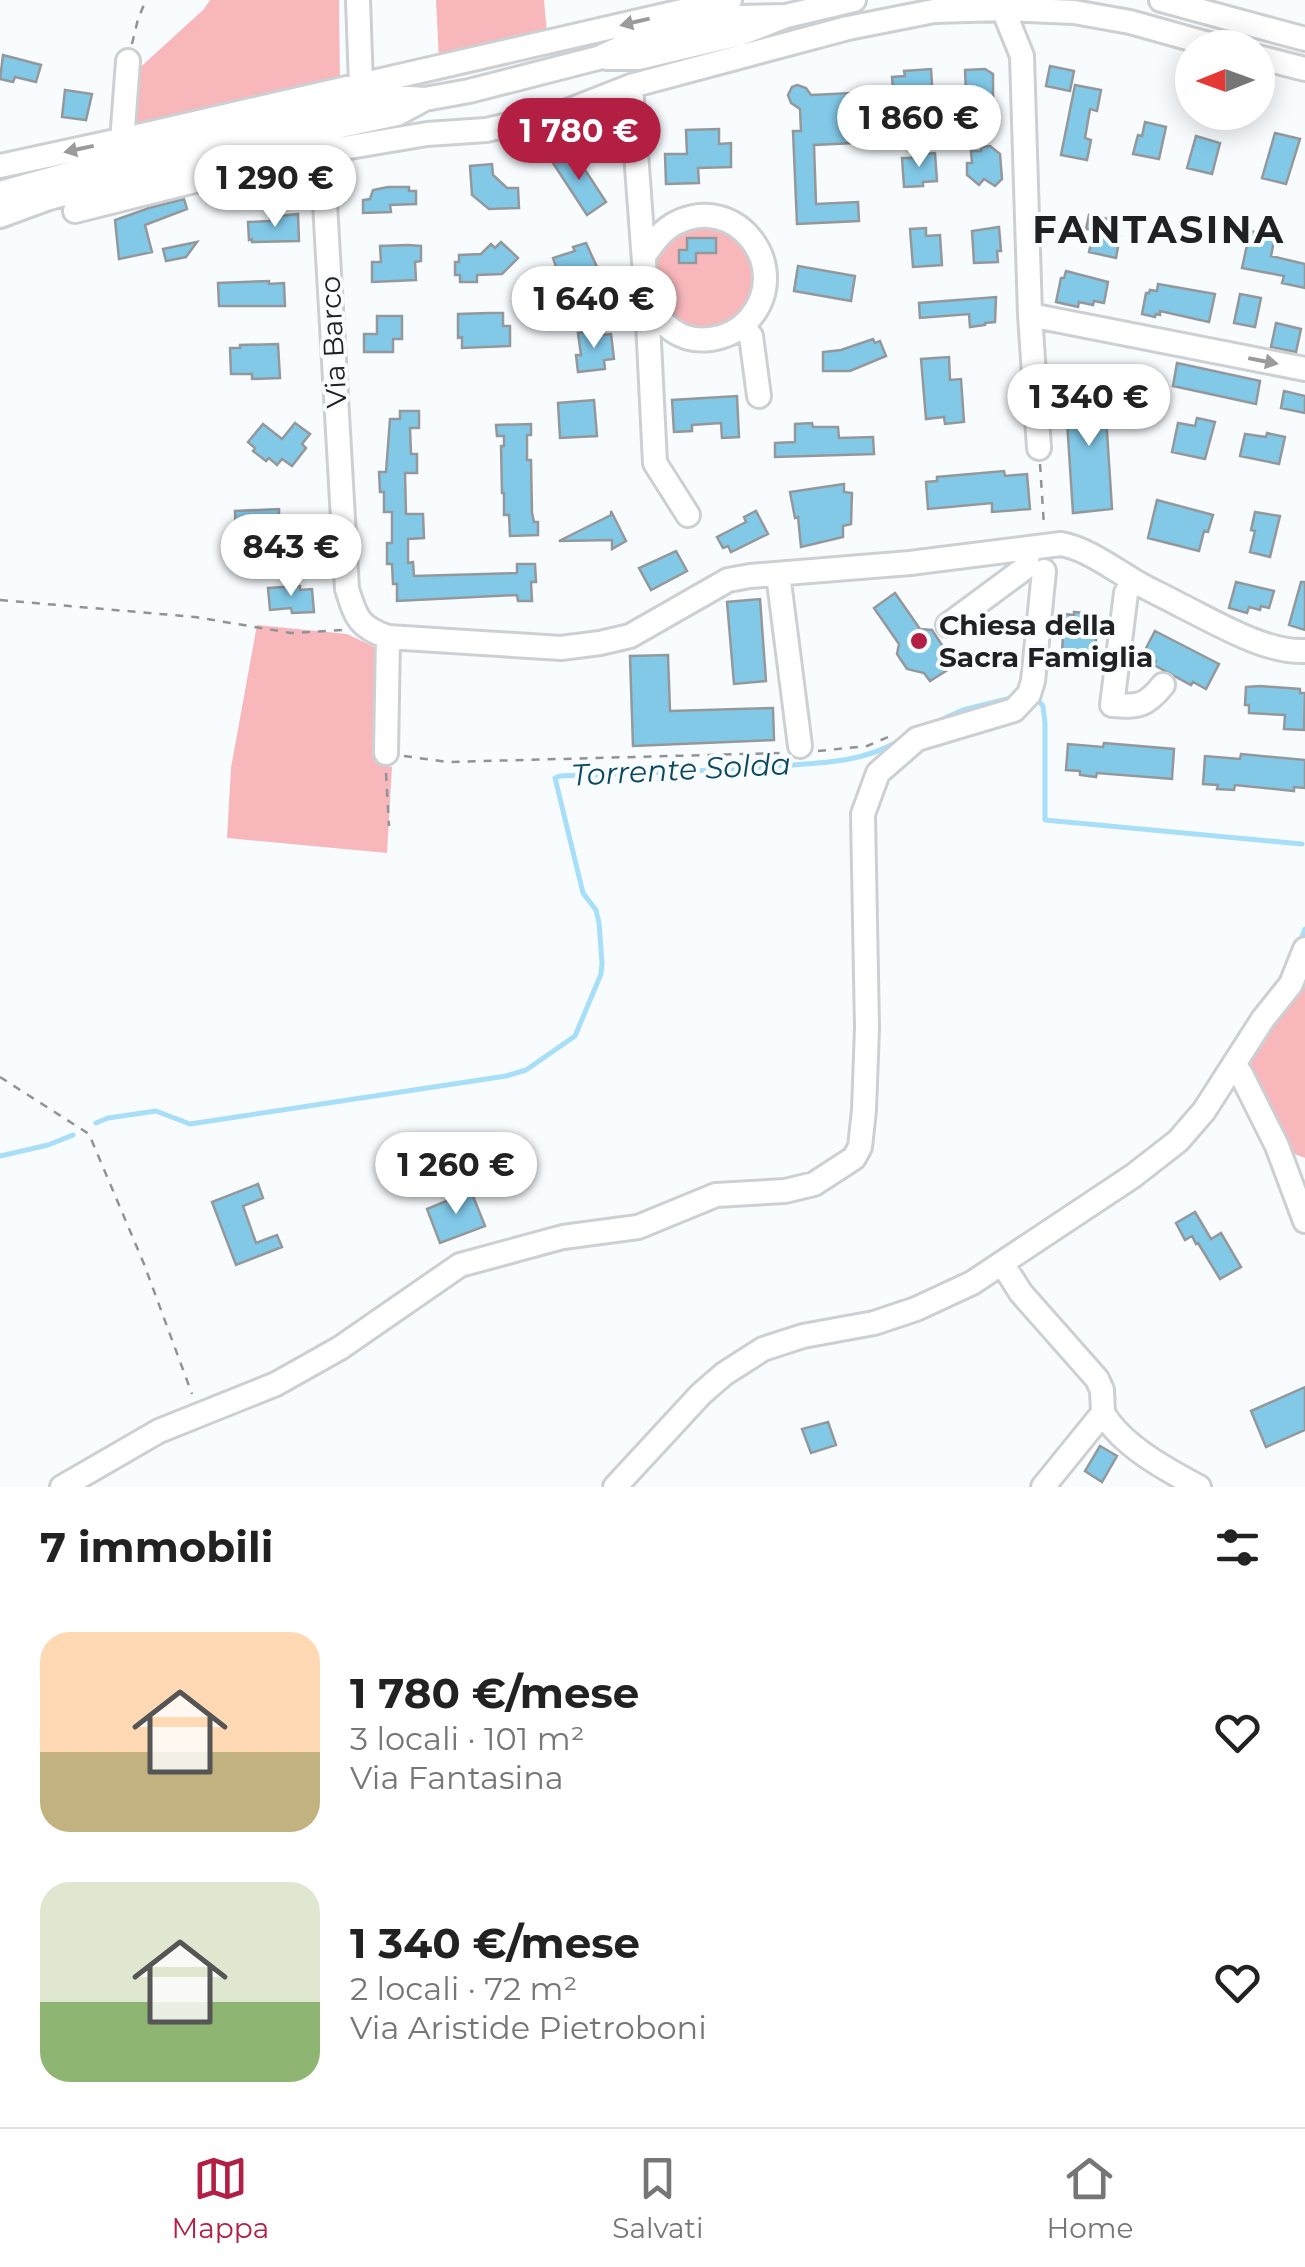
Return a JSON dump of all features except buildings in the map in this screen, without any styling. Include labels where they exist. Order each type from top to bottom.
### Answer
[{"type":"street","points":[[358,0],[360,85]]},
{"type":"street","points":[[0,166],[730,0]]},
{"type":"street","points":[[0,193],[128,158],[392,97],[424,99],[469,91],[598,58],[633,42],[739,17],[786,16],[854,0]]},
{"type":"street","points":[[1161,0],[1305,38]]},
{"type":"street","points":[[1003,9],[1022,56],[1030,315],[1039,448]]},
{"type":"street","points":[[1022,56],[1039,10]]},
{"type":"street","points":[[75,211],[322,151],[427,134],[486,130],[562,113],[632,86],[848,28],[934,12],[1074,12],[1175,34]]},
{"type":"street","points":[[125,140],[128,60]]},
{"type":"street","points":[[1275,61],[1305,69]]},
{"type":"street","points":[[498,84],[514,110]]},
{"type":"street","points":[[632,86],[655,464],[688,515]]},
{"type":"street","points":[[469,91],[486,130]]},
{"type":"street","points":[[0,216],[120,179],[396,114],[424,99]]},
{"type":"street","points":[[486,130],[493,116],[514,110],[531,108],[562,113]]},
{"type":"street","name":"Via Barco","points":[[322,151],[347,589],[356,618],[368,633]]},
{"type":"street","points":[[644,256],[658,237],[676,223],[697,216],[720,218],[740,228],[756,244],[765,265],[765,288],[758,309],[743,326],[723,337],[700,340],[678,334],[660,322],[647,302]]},
{"type":"street","points":[[1030,315],[1305,369]]},
{"type":"street","points":[[743,326],[751,336],[759,396]]},
{"type":"street","points":[[386,754],[368,633],[561,648],[600,643],[630,636],[728,580],[778,574],[1061,544],[1073,546],[1233,631],[1278,648],[1305,650]]},
{"type":"street","points":[[948,625],[1026,568],[1038,546]]},
{"type":"street","points":[[62,1487],[159,1431],[276,1384],[340,1348],[460,1264],[563,1236],[638,1227],[716,1195],[814,1184],[854,1158],[860,1147],[864,1110],[868,1028],[864,814],[878,773],[917,739],[1014,710],[1029,694],[1044,572]]},
{"type":"street","points":[[778,574],[801,749]]},
{"type":"street","points":[[1133,580],[1126,593],[1112,705],[1134,707],[1145,703],[1164,685]]},
{"type":"street","points":[[615,1487],[701,1394],[763,1349],[916,1310],[972,1284],[1178,1142],[1204,1112],[1291,984],[1305,949]]},
{"type":"street","points":[[1234,1064],[1276,1146],[1305,1222]]},
{"type":"street","points":[[1002,1264],[1021,1293],[1097,1379],[1104,1402],[1103,1413],[1044,1487]]},
{"type":"street","points":[[1103,1413],[1145,1454],[1199,1487]]},
{"type":"path","points":[[128,60],[146,0]]},
{"type":"path","points":[[1038,546],[1039,448]]},
{"type":"path","points":[[0,600],[195,618],[291,633],[368,633]]},
{"type":"path","points":[[389,826],[386,754],[448,762],[867,746],[910,728],[917,739]]},
{"type":"path","points":[[0,1077],[89,1134],[201,1414]]},
{"type":"shaded area","points":[[210,0],[339,0],[340,83],[133,132],[134,73]]},
{"type":"shaded area","points":[[436,0],[544,0],[547,34],[439,60]]},
{"type":"shaded area","points":[[714,224],[746,243],[759,278],[746,313],[713,332],[676,325],[653,296],[653,259],[678,230]]},
{"type":"shaded area","points":[[257,625],[347,634],[383,651],[379,765],[392,767],[387,853],[227,838],[231,768]]},
{"type":"shaded area","points":[[1305,968],[1305,1158],[1292,1153],[1245,1061]]},
{"type":"waterway","name":"Torrente Solda","points":[[936,722],[963,710],[1011,698]]},
{"type":"waterway","points":[[1036,698],[1043,706],[1045,723],[1045,820],[1302,844]]},
{"type":"waterway","name":"Torrente Solda","points":[[96,1123],[156,1111],[190,1124],[526,1070],[575,1036],[601,974],[596,910],[583,893],[555,778],[823,763],[869,754],[897,742]]},
{"type":"waterway","points":[[1300,942],[1305,929]]},
{"type":"waterway","name":"Torrente Solda","points":[[0,1156],[73,1135]]},
{"type":"place","name":"Chiesa della Sacra Famiglia","points":[[919,641]]},
{"type":"district","name":"FANTASINA","points":[[1159,230]]}]
